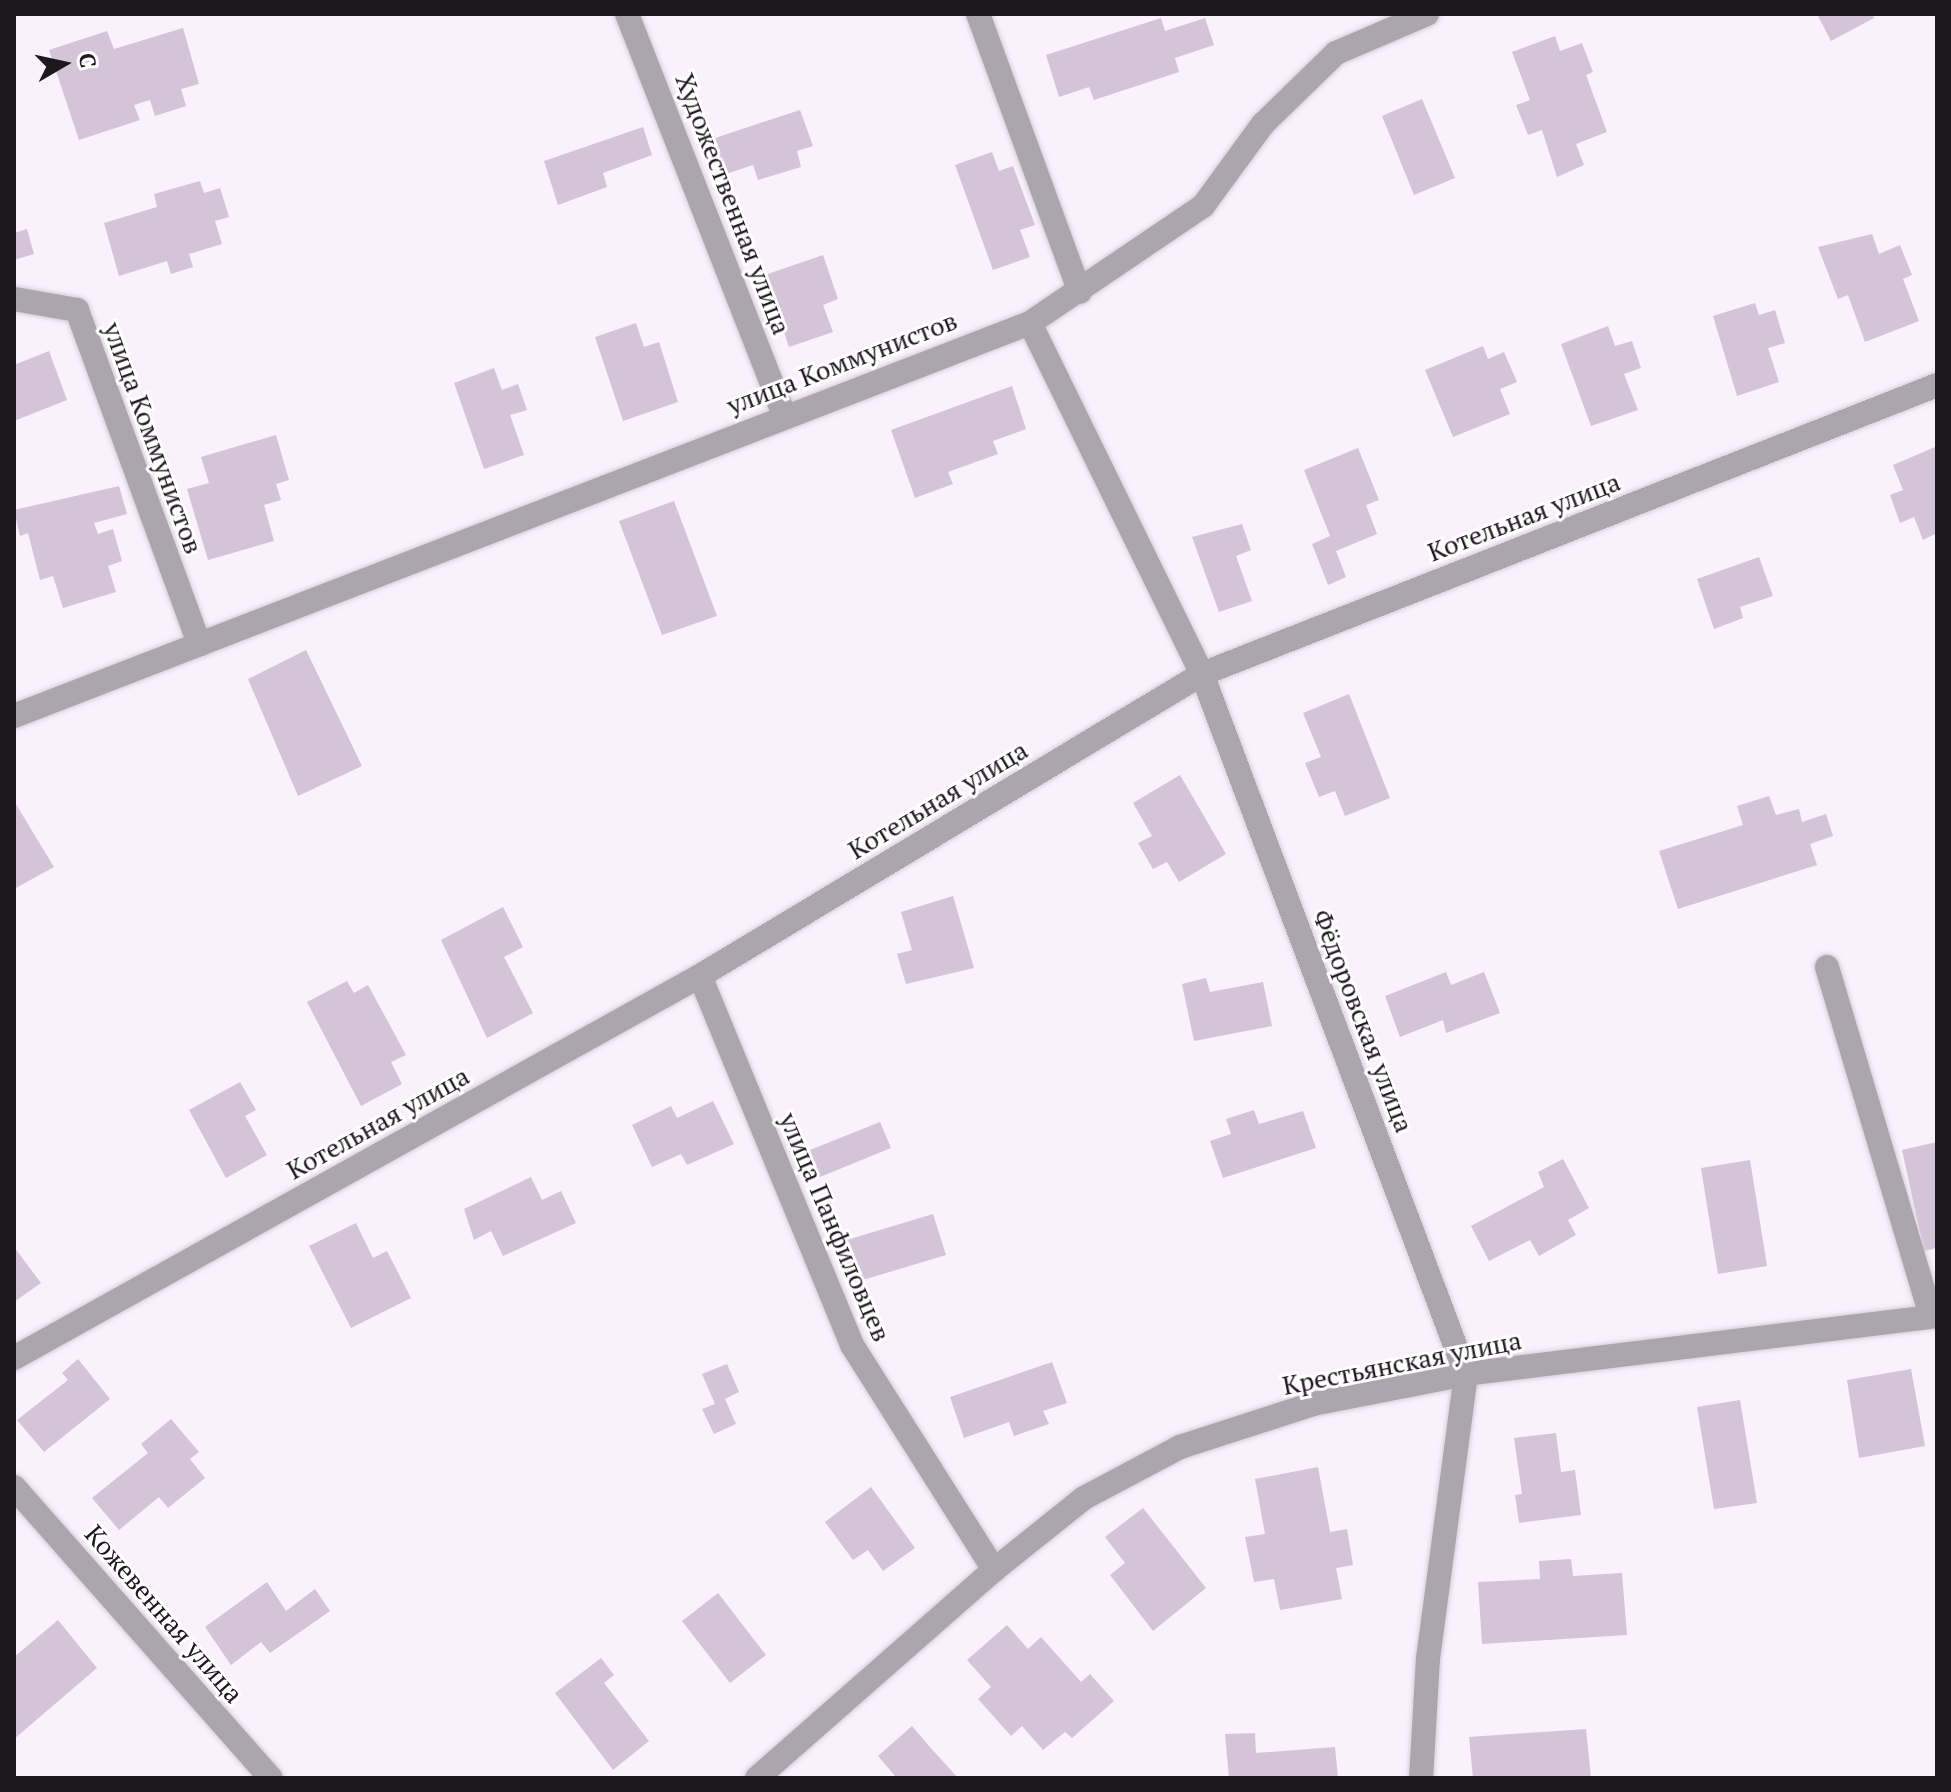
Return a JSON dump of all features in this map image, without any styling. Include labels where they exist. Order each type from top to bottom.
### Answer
[{"type":"street","name":"Художественная улица","points":[[627,14],[784,415]]},
{"type":"street","points":[[978,14],[1080,292]]},
{"type":"street","name":"улица Коммунистов","points":[[14,716],[784,415],[1030,323],[1203,206],[1263,124],[1336,53],[1427,14]]},
{"type":"street","name":"улица Коммунистов","points":[[14,299],[77,310],[199,644]]},
{"type":"street","name":"Фёдоровская улица","points":[[1030,323],[1202,674],[1466,1374],[1428,1658],[1421,1778]]},
{"type":"street","name":"Котельная улица","points":[[14,1358],[700,976],[1202,674],[1937,385]]},
{"type":"street","points":[[1827,967],[1934,1316]]},
{"type":"street","name":"улица Панфиловцев","points":[[700,976],[852,1345],[994,1570]]},
{"type":"street","name":"Крестьянская улица","points":[[757,1778],[994,1570],[1084,1498],[1180,1447],[1313,1404],[1466,1374],[1934,1316]]},
{"type":"street","name":"Кожевенная улица","points":[[14,1487],[271,1778]]},
{"type":"building","points":[[1817,14],[1872,14],[1874,18],[1831,41]]},
{"type":"building","points":[[1161,18],[1165,31],[1205,18],[1214,45],[1175,58],[1179,72],[1094,100],[1089,87],[1059,97],[1046,55]]},
{"type":"building","points":[[183,28],[199,84],[181,89],[186,106],[155,116],[150,100],[134,105],[140,120],[79,140],[49,50],[107,31],[114,49]]},
{"type":"building","points":[[1555,36],[1560,51],[1582,43],[1593,72],[1586,75],[1607,132],[1576,144],[1584,165],[1557,177],[1542,130],[1528,135],[1516,105],[1530,100],[1512,52]]},
{"type":"building","points":[[1422,99],[1455,178],[1414,195],[1382,116]]},
{"type":"building","points":[[800,110],[813,146],[797,151],[801,167],[758,180],[753,165],[723,175],[712,139]]},
{"type":"building","points":[[643,127],[652,155],[603,173],[607,187],[558,205],[544,161]]},
{"type":"building","points":[[992,152],[999,171],[1013,166],[1035,225],[1020,230],[1030,257],[993,270],[955,165]]},
{"type":"building","points":[[200,181],[204,193],[220,188],[229,217],[215,221],[222,244],[189,254],[193,267],[171,274],[167,261],[119,276],[104,223],[157,207],[154,194]]},
{"type":"building","points":[[27,229],[34,254],[14,260],[14,233]]},
{"type":"building","points":[[1872,234],[1879,254],[1900,245],[1912,275],[1903,279],[1919,321],[1865,342],[1848,295],[1838,299],[1818,247]]},
{"type":"building","points":[[823,255],[838,299],[823,305],[833,332],[789,347],[765,275]]},
{"type":"building","points":[[1755,303],[1759,315],[1775,310],[1785,343],[1768,348],[1779,382],[1737,396],[1713,316]]},
{"type":"building","points":[[636,323],[644,347],[659,342],[678,402],[623,421],[595,337]]},
{"type":"building","points":[[1608,326],[1615,346],[1632,341],[1641,368],[1624,374],[1638,410],[1591,426],[1561,344]]},
{"type":"building","points":[[1483,346],[1488,359],[1504,352],[1517,382],[1500,389],[1510,414],[1453,437],[1425,370]]},
{"type":"building","points":[[49,351],[67,400],[14,421],[14,365]]},
{"type":"building","points":[[494,368],[502,390],[518,384],[527,410],[510,415],[524,455],[484,469],[454,383]]},
{"type":"building","points":[[1012,386],[1026,429],[993,441],[998,454],[948,472],[953,484],[915,498],[891,430]]},
{"type":"building","points":[[276,435],[289,480],[276,484],[281,500],[264,505],[274,541],[208,560],[187,489],[209,483],[201,457]]},
{"type":"building","points":[[1935,447],[1937,533],[1923,540],[1914,517],[1900,523],[1890,495],[1903,490],[1893,465]]},
{"type":"building","points":[[1358,448],[1379,500],[1366,505],[1377,534],[1336,551],[1346,577],[1328,585],[1312,544],[1330,536],[1304,470]]},
{"type":"building","points":[[119,486],[127,514],[94,523],[98,534],[113,529],[122,561],[108,566],[116,592],[63,608],[53,576],[40,580],[28,533],[20,536],[14,510]]},
{"type":"building","points":[[674,501],[717,616],[662,635],[619,521]]},
{"type":"building","points":[[1242,524],[1251,550],[1236,556],[1252,601],[1219,612],[1192,537]]},
{"type":"building","points":[[1759,557],[1773,596],[1740,607],[1743,618],[1714,629],[1697,579]]},
{"type":"building","points":[[306,650],[362,766],[298,796],[248,679]]},
{"type":"building","points":[[1349,694],[1390,798],[1345,816],[1335,791],[1319,797],[1305,763],[1321,757],[1303,713]]},
{"type":"building","points":[[1180,775],[1226,854],[1179,882],[1167,862],[1153,869],[1138,843],[1152,836],[1133,803]]},
{"type":"building","points":[[1769,796],[1776,815],[1799,809],[1802,822],[1826,814],[1833,836],[1810,844],[1817,865],[1678,909],[1659,851],[1743,825],[1737,806]]},
{"type":"building","points":[[14,801],[54,867],[14,889]]},
{"type":"building","points":[[953,896],[974,968],[906,984],[897,954],[912,950],[901,912]]},
{"type":"building","points":[[503,907],[523,947],[504,957],[533,1013],[487,1038],[441,940]]},
{"type":"building","points":[[1446,972],[1451,985],[1484,972],[1500,1013],[1446,1033],[1443,1020],[1400,1037],[1385,996]]},
{"type":"building","points":[[1206,978],[1210,992],[1263,982],[1272,1026],[1194,1041],[1182,984]]},
{"type":"building","points":[[347,981],[354,993],[368,985],[406,1055],[391,1062],[402,1084],[361,1106],[307,1002]]},
{"type":"building","points":[[240,1082],[256,1110],[245,1116],[267,1155],[226,1178],[189,1110]]},
{"type":"building","points":[[713,1101],[734,1144],[687,1165],[681,1154],[652,1167],[632,1125],[671,1106],[677,1118]]},
{"type":"building","points":[[1254,1110],[1259,1124],[1303,1111],[1316,1148],[1223,1178],[1210,1141],[1231,1134],[1226,1119]]},
{"type":"building","points":[[880,1122],[891,1148],[815,1179],[805,1152]]},
{"type":"building","points":[[1937,1142],[1937,1248],[1924,1251],[1902,1150]]},
{"type":"building","points":[[1563,1159],[1589,1208],[1568,1220],[1576,1235],[1539,1256],[1530,1240],[1489,1261],[1471,1226],[1544,1187],[1538,1172]]},
{"type":"building","points":[[1750,1160],[1767,1266],[1718,1274],[1701,1168]]},
{"type":"building","points":[[531,1177],[542,1200],[561,1191],[576,1223],[503,1256],[491,1231],[474,1240],[464,1209]]},
{"type":"building","points":[[933,1214],[946,1255],[853,1283],[840,1242]]},
{"type":"building","points":[[356,1223],[373,1258],[387,1251],[411,1298],[351,1328],[309,1246]]},
{"type":"building","points":[[14,1247],[41,1283],[14,1302]]},
{"type":"building","points":[[78,1359],[110,1399],[44,1452],[17,1420],[68,1380],[62,1373]]},
{"type":"building","points":[[1052,1362],[1067,1403],[1043,1411],[1049,1424],[1014,1436],[1009,1422],[964,1438],[950,1397]]},
{"type":"building","points":[[727,1364],[739,1392],[725,1399],[736,1424],[714,1434],[702,1409],[715,1404],[702,1374]]},
{"type":"building","points":[[1911,1369],[1925,1446],[1859,1458],[1847,1380]]},
{"type":"building","points":[[1740,1400],[1757,1503],[1714,1509],[1697,1407]]},
{"type":"building","points":[[171,1419],[199,1452],[190,1459],[205,1478],[168,1508],[159,1497],[119,1530],[92,1498],[148,1453],[141,1444]]},
{"type":"building","points":[[1556,1433],[1561,1472],[1575,1470],[1581,1515],[1519,1523],[1515,1495],[1522,1494],[1514,1438]]},
{"type":"building","points":[[1318,1467],[1330,1532],[1347,1529],[1353,1565],[1336,1568],[1342,1599],[1280,1610],[1274,1579],[1254,1582],[1245,1537],[1265,1534],[1255,1479]]},
{"type":"building","points":[[871,1487],[915,1548],[883,1571],[868,1550],[853,1560],[825,1522]]},
{"type":"building","points":[[1143,1508],[1206,1588],[1153,1631],[1110,1575],[1125,1563],[1105,1537]]},
{"type":"building","points":[[1571,1559],[1573,1576],[1622,1573],[1627,1635],[1482,1644],[1478,1582],[1540,1579],[1539,1561]]},
{"type":"building","points":[[267,1582],[286,1611],[315,1589],[330,1611],[270,1653],[261,1642],[231,1665],[205,1627]]},
{"type":"building","points":[[718,1593],[766,1655],[730,1683],[682,1621]]},
{"type":"building","points":[[58,1620],[97,1668],[14,1739],[14,1657]]},
{"type":"building","points":[[1007,1625],[1028,1649],[1041,1637],[1081,1682],[1090,1674],[1114,1701],[1072,1738],[1065,1732],[1043,1750],[1022,1726],[1011,1736],[978,1699],[991,1687],[967,1660]]},
{"type":"building","points":[[601,1658],[614,1675],[604,1683],[649,1741],[613,1770],[555,1693]]},
{"type":"building","points":[[912,1726],[958,1778],[895,1776],[878,1756]]},
{"type":"building","points":[[1586,1729],[1591,1778],[1473,1778],[1469,1737]]},
{"type":"building","points":[[1255,1733],[1256,1753],[1335,1747],[1338,1778],[1229,1778],[1225,1734]]}]
